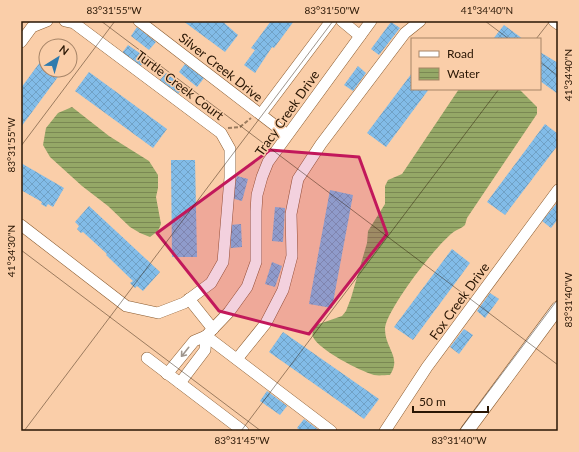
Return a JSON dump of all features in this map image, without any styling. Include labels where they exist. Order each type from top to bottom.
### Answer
[{"type":"street","points":[[21,42],[32,27],[47,21]]},
{"type":"street","name":"Silver Creek Drive","points":[[139,21],[286,134]]},
{"type":"street","points":[[259,113],[331,21]]},
{"type":"street","points":[[342,21],[360,36]]},
{"type":"street","name":"Tracy Creek Drive","points":[[167,374],[194,341],[210,332],[239,299],[252,275],[256,262],[256,211],[262,177],[268,162],[286,134],[372,21]]},
{"type":"street","points":[[237,359],[266,323],[283,290],[292,256],[291,214],[298,179],[307,163],[405,34],[420,21]]},
{"type":"street","points":[[554,21],[558,24]]},
{"type":"street","name":"Turtle Creek Court","points":[[21,225],[126,306],[158,312],[189,299],[211,283],[223,262],[230,178],[230,150],[221,133],[72,22]]},
{"type":"street","name":"Fox Creek Drive","points":[[385,431],[427,367],[558,190]]},
{"type":"street","points":[[189,299],[210,332],[237,359],[331,431]]},
{"type":"street","points":[[467,431],[558,308]]},
{"type":"street","name":"Tracy Creek Drive","points":[[180,383],[205,350],[210,332]]},
{"type":"street","points":[[146,358],[242,431]]},
{"type":"path","points":[[221,133],[227,128],[240,127],[259,113]]},
{"type":"highlighted area","points":[[270,150],[359,157],[387,234],[309,334],[219,311],[157,233]]},
{"type":"water","points":[[458,90],[520,90],[537,107],[537,114],[467,218],[465,225],[447,237],[414,277],[403,293],[387,320],[385,329],[387,342],[394,358],[393,369],[390,375],[374,375],[350,365],[331,354],[317,342],[313,337],[313,332],[316,325],[342,316],[346,311],[367,243],[368,231],[385,204],[385,186],[388,180],[402,174]]},
{"type":"water","points":[[72,107],[109,136],[149,161],[158,175],[156,197],[161,224],[158,231],[150,237],[130,227],[108,206],[82,186],[50,157],[43,145],[46,128],[58,113]]},
{"type":"building","points":[[183,21],[222,21],[238,35],[225,52]]},
{"type":"building","points":[[271,21],[294,21],[274,48],[272,47],[255,73],[244,65],[255,50],[251,48]]},
{"type":"building","points":[[391,22],[400,28],[379,55],[371,49]]},
{"type":"building","points":[[504,25],[522,38],[494,38]]},
{"type":"building","points":[[137,27],[156,42],[149,50],[131,36]]},
{"type":"building","points":[[128,45],[147,58],[140,67],[122,53]]},
{"type":"building","points":[[541,53],[558,63],[558,94],[541,82]]},
{"type":"building","points":[[185,64],[204,78],[197,87],[179,72]]},
{"type":"building","points":[[38,65],[38,78],[57,78],[21,127],[21,88]]},
{"type":"building","points":[[358,66],[366,73],[353,91],[344,85]]},
{"type":"building","points":[[89,72],[167,129],[153,148],[75,91]]},
{"type":"building","points":[[166,73],[184,87],[177,95],[159,81]]},
{"type":"building","points":[[411,74],[411,90],[428,90],[386,147],[367,133]]},
{"type":"building","points":[[545,124],[558,134],[558,145],[505,215],[487,202]]},
{"type":"building","points":[[171,160],[195,160],[197,257],[172,257]]},
{"type":"building","points":[[21,163],[64,188],[53,207],[48,204],[46,207],[41,204],[42,202],[21,190]]},
{"type":"building","points":[[237,176],[248,179],[242,201],[231,198]]},
{"type":"building","points":[[330,190],[353,195],[332,308],[309,304]]},
{"type":"building","points":[[557,203],[558,219],[551,228],[542,221]]},
{"type":"building","points":[[89,206],[160,272],[143,291],[137,286],[135,288],[130,283],[133,281],[106,255],[107,254],[83,232],[81,233],[77,229],[79,226],[75,222]]},
{"type":"building","points":[[275,207],[285,208],[283,242],[272,241]]},
{"type":"building","points":[[241,224],[242,247],[231,248],[230,225]]},
{"type":"building","points":[[452,249],[470,263],[413,340],[394,327]]},
{"type":"building","points":[[272,262],[282,266],[275,287],[265,284]]},
{"type":"building","points":[[490,293],[499,299],[485,318],[477,311]]},
{"type":"building","points":[[464,329],[473,335],[459,354],[450,347]]},
{"type":"building","points":[[283,332],[379,399],[364,419],[269,352]]},
{"type":"building","points":[[267,391],[287,406],[280,415],[260,401]]},
{"type":"building","points":[[304,419],[320,431],[301,431],[297,428]]}]
